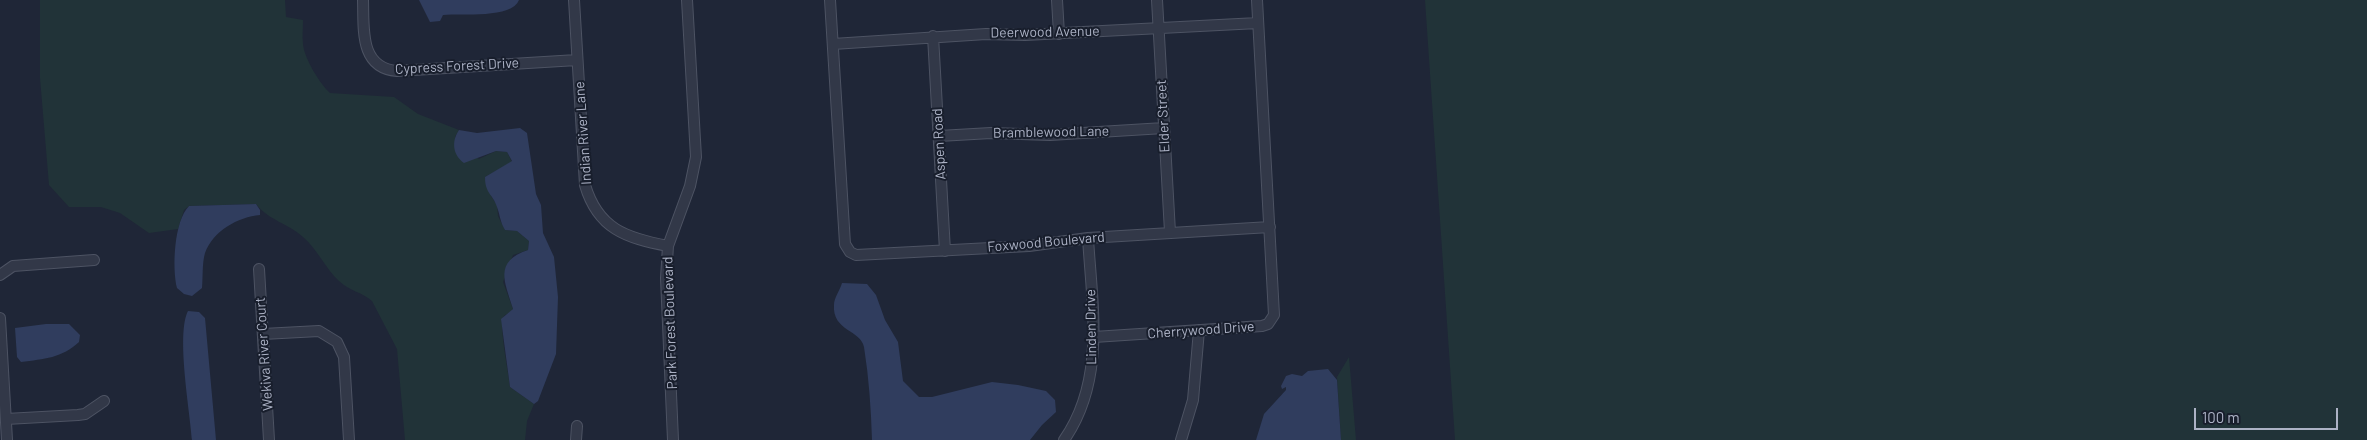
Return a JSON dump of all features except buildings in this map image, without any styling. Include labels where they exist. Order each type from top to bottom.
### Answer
[{"type":"street","name":"Cypress Forest Drive","points":[[363,0],[367,53],[373,61],[385,69],[397,71],[577,60]]},
{"type":"street","name":"Indian River Lane","points":[[574,0],[585,185],[590,201],[601,218],[616,230],[630,238],[668,246]]},
{"type":"street","name":"Park Forest Boulevard","points":[[673,440],[674,427],[666,278],[668,246],[690,186],[696,157],[687,0]]},
{"type":"street","name":"Foxwood Boulevard","points":[[830,0],[847,248],[861,256],[1029,246],[1088,238],[1170,232],[1270,227]]},
{"type":"street","points":[[1057,0],[1059,34]]},
{"type":"street","name":"Elder Street","points":[[1157,0],[1170,232]]},
{"type":"street","points":[[1257,0],[1270,227]]},
{"type":"street","name":"Deerwood Avenue","points":[[833,44],[932,36],[1059,34],[1258,23]]},
{"type":"street","name":"Aspen Road","points":[[932,36],[945,251]]},
{"type":"street","name":"Bramblewood Lane","points":[[939,136],[991,133],[1050,135],[1164,128]]},
{"type":"street","name":"Cherrywood Drive","points":[[1094,337],[1262,326],[1271,321],[1274,312],[1270,227]]},
{"type":"street","name":"Linden Drive","points":[[1064,440],[1080,413],[1091,376],[1094,337],[1088,238]]},
{"type":"street","points":[[0,275],[13,266],[94,260]]},
{"type":"street","name":"Wekiva River Court","points":[[259,268],[269,440]]},
{"type":"street","points":[[0,318],[7,440]]},
{"type":"street","points":[[1181,440],[1193,400],[1199,330]]},
{"type":"street","points":[[263,334],[319,332],[336,342],[344,357],[349,440]]},
{"type":"street","points":[[6,419],[78,415],[104,401]]},
{"type":"street","points":[[576,440],[577,426]]},
{"type":"shaded area","points":[[40,0],[285,0],[286,17],[303,20],[303,41],[306,56],[317,77],[330,93],[394,97],[418,114],[459,130],[455,137],[479,159],[496,151],[507,152],[512,162],[485,177],[491,196],[497,205],[498,216],[505,230],[517,231],[529,241],[528,250],[513,255],[503,282],[513,309],[504,316],[502,321],[510,387],[534,404],[527,421],[525,440],[405,440],[397,349],[372,301],[343,284],[334,276],[303,237],[266,214],[256,204],[189,206],[184,210],[178,229],[149,233],[120,213],[101,207],[69,207],[49,185],[40,78]]},
{"type":"shaded area","points":[[1425,0],[2367,0],[2367,440],[1455,440]]},
{"type":"shaded area","points":[[1349,357],[1356,440],[1341,440],[1337,377]]},
{"type":"water","points":[[419,0],[519,0],[515,6],[497,13],[443,15],[440,21],[430,22]]},
{"type":"water","points":[[520,128],[527,133],[536,194],[541,205],[543,233],[554,257],[558,297],[556,354],[538,401],[534,404],[510,387],[501,319],[513,309],[505,282],[504,274],[506,267],[510,260],[528,250],[529,241],[517,231],[505,230],[485,183],[485,177],[512,161],[507,152],[496,151],[464,163],[457,156],[454,148],[456,135],[459,130],[477,133]]},
{"type":"water","points":[[256,204],[260,210],[260,215],[235,222],[220,232],[209,245],[204,257],[202,288],[192,296],[184,294],[177,288],[175,257],[177,233],[184,213],[189,206]]},
{"type":"water","points":[[842,283],[867,284],[876,295],[885,320],[898,342],[903,381],[919,397],[932,397],[992,382],[1046,391],[1055,400],[1056,412],[1030,440],[872,440],[870,393],[864,347],[858,337],[837,320],[835,314],[834,302]]},
{"type":"water","points":[[188,311],[199,312],[205,318],[216,440],[192,440],[183,354],[183,337]]},
{"type":"water","points":[[46,324],[69,324],[80,335],[79,342],[59,355],[21,362],[17,357],[15,328]]},
{"type":"water","points":[[1328,369],[1337,380],[1341,440],[1256,440],[1264,414],[1286,390],[1286,387],[1282,389],[1281,386],[1286,376],[1292,374],[1302,376],[1308,371]]}]
